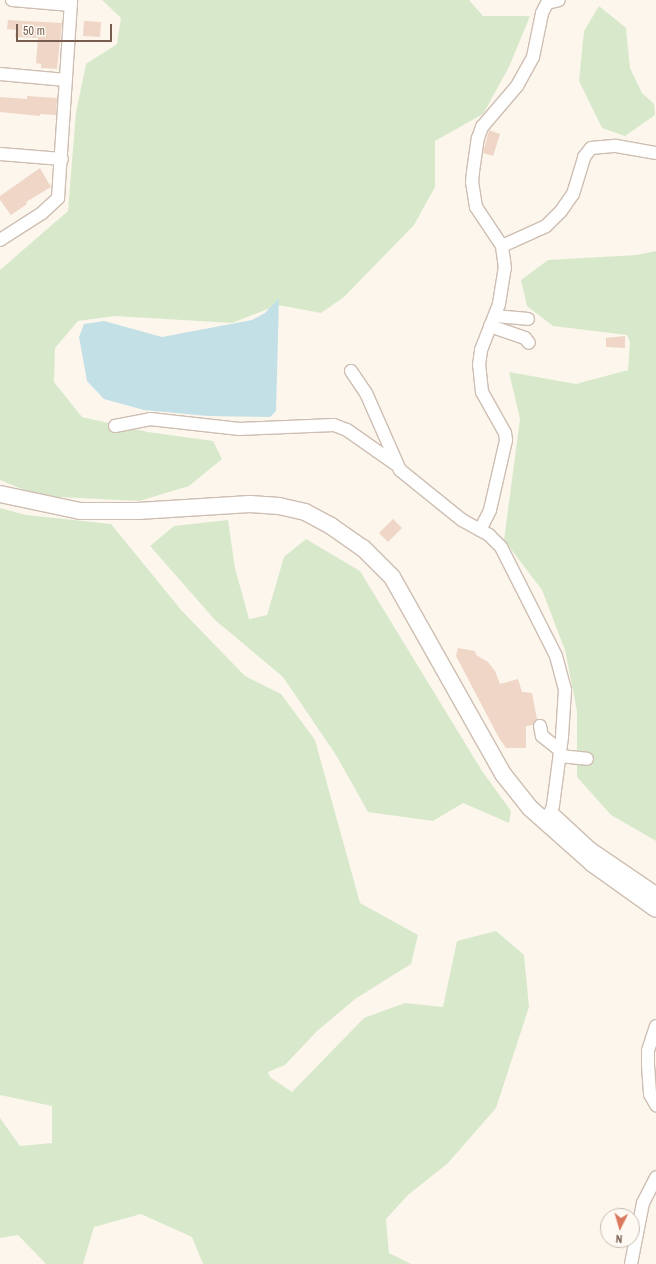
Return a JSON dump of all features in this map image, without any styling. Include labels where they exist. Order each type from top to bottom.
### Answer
[{"type":"street","points":[[0,240],[42,213],[58,198],[62,159],[71,3],[12,0]]},
{"type":"street","points":[[480,530],[490,510],[506,440],[505,433],[485,401],[480,384],[481,350],[492,321],[505,268],[502,246],[482,218],[473,192],[472,177],[478,138],[486,119],[517,86],[533,57],[542,12],[547,3],[559,0]]},
{"type":"street","points":[[0,74],[66,80]]},
{"type":"street","points":[[502,246],[546,226],[561,211],[573,194],[584,157],[591,148],[616,146],[656,152]]},
{"type":"street","points":[[0,154],[62,159]]},
{"type":"street","points":[[492,321],[528,319]]},
{"type":"street","points":[[492,321],[525,338],[529,343]]},
{"type":"street","points":[[351,371],[366,393],[397,465]]},
{"type":"street","points":[[115,426],[150,419],[240,428],[334,425],[347,430],[397,465],[409,479],[462,520],[480,530],[501,547],[556,656],[565,690],[560,753],[547,816]]},
{"type":"street","points":[[0,494],[80,510],[138,511],[250,504],[279,506],[305,512],[331,526],[363,548],[392,577],[503,774],[547,816],[593,864],[656,909]]},
{"type":"street","points":[[540,726],[542,736],[560,753],[587,759]]},
{"type":"street","points":[[547,816],[590,848],[656,893]]},
{"type":"street","points":[[656,1026],[648,1051],[650,1094],[656,1105]]},
{"type":"street","points":[[631,1264],[643,1203],[656,1177]]},
{"type":"green space","points":[[102,0],[469,0],[483,16],[530,16],[509,67],[483,114],[435,141],[435,187],[414,225],[344,297],[321,313],[278,305],[232,323],[115,316],[78,321],[55,348],[54,382],[82,417],[148,432],[213,441],[222,459],[189,486],[139,501],[39,496],[0,480],[0,270],[68,211],[76,112],[86,64],[117,44],[121,18]]},
{"type":"green space","points":[[599,6],[626,28],[630,68],[642,93],[654,104],[655,115],[625,136],[602,128],[579,81],[584,31]]},
{"type":"green space","points":[[656,251],[656,841],[611,815],[577,777],[577,711],[565,650],[542,590],[504,540],[520,419],[509,372],[576,384],[628,370],[630,342],[627,335],[553,326],[527,306],[521,280],[548,260],[637,255]]},
{"type":"green space","points":[[0,508],[26,515],[111,524],[182,611],[245,676],[281,694],[315,740],[360,903],[418,935],[411,964],[355,999],[316,1032],[285,1065],[268,1072],[270,1077],[292,1092],[364,1018],[405,1003],[443,1007],[457,941],[496,931],[524,955],[529,1007],[496,1108],[448,1163],[408,1195],[386,1219],[389,1253],[411,1264],[203,1264],[192,1237],[141,1214],[94,1227],[83,1264],[46,1264],[18,1235],[0,1238],[0,1118],[20,1146],[52,1143],[52,1106],[0,1095]]},
{"type":"green space","points":[[228,520],[235,568],[249,619],[267,615],[284,557],[306,539],[360,571],[482,771],[511,811],[509,823],[463,803],[433,821],[368,812],[336,755],[283,677],[215,620],[150,546],[174,526]]},
{"type":"water","points":[[279,298],[276,411],[270,417],[208,416],[144,410],[104,399],[87,381],[79,337],[84,324],[104,321],[162,337],[252,320],[265,313]]},
{"type":"building","points":[[8,20],[62,23],[57,69],[41,68],[41,64],[36,63],[38,38],[15,37],[16,30],[7,29]]},
{"type":"building","points":[[84,21],[101,22],[100,37],[83,36]]},
{"type":"building","points":[[27,96],[57,98],[56,115],[40,114],[40,116],[0,112],[0,97],[27,99]]},
{"type":"building","points":[[489,130],[500,134],[493,156],[483,153]]},
{"type":"building","points":[[40,168],[51,187],[26,202],[27,204],[11,215],[0,200],[0,196]]},
{"type":"building","points":[[625,336],[625,348],[606,347],[606,338]]},
{"type":"building","points":[[393,519],[402,528],[388,542],[379,533]]},
{"type":"building","points":[[458,648],[475,651],[476,655],[488,662],[495,671],[500,684],[518,679],[522,692],[532,693],[537,719],[533,725],[526,726],[526,748],[506,748],[499,738],[456,656]]}]
